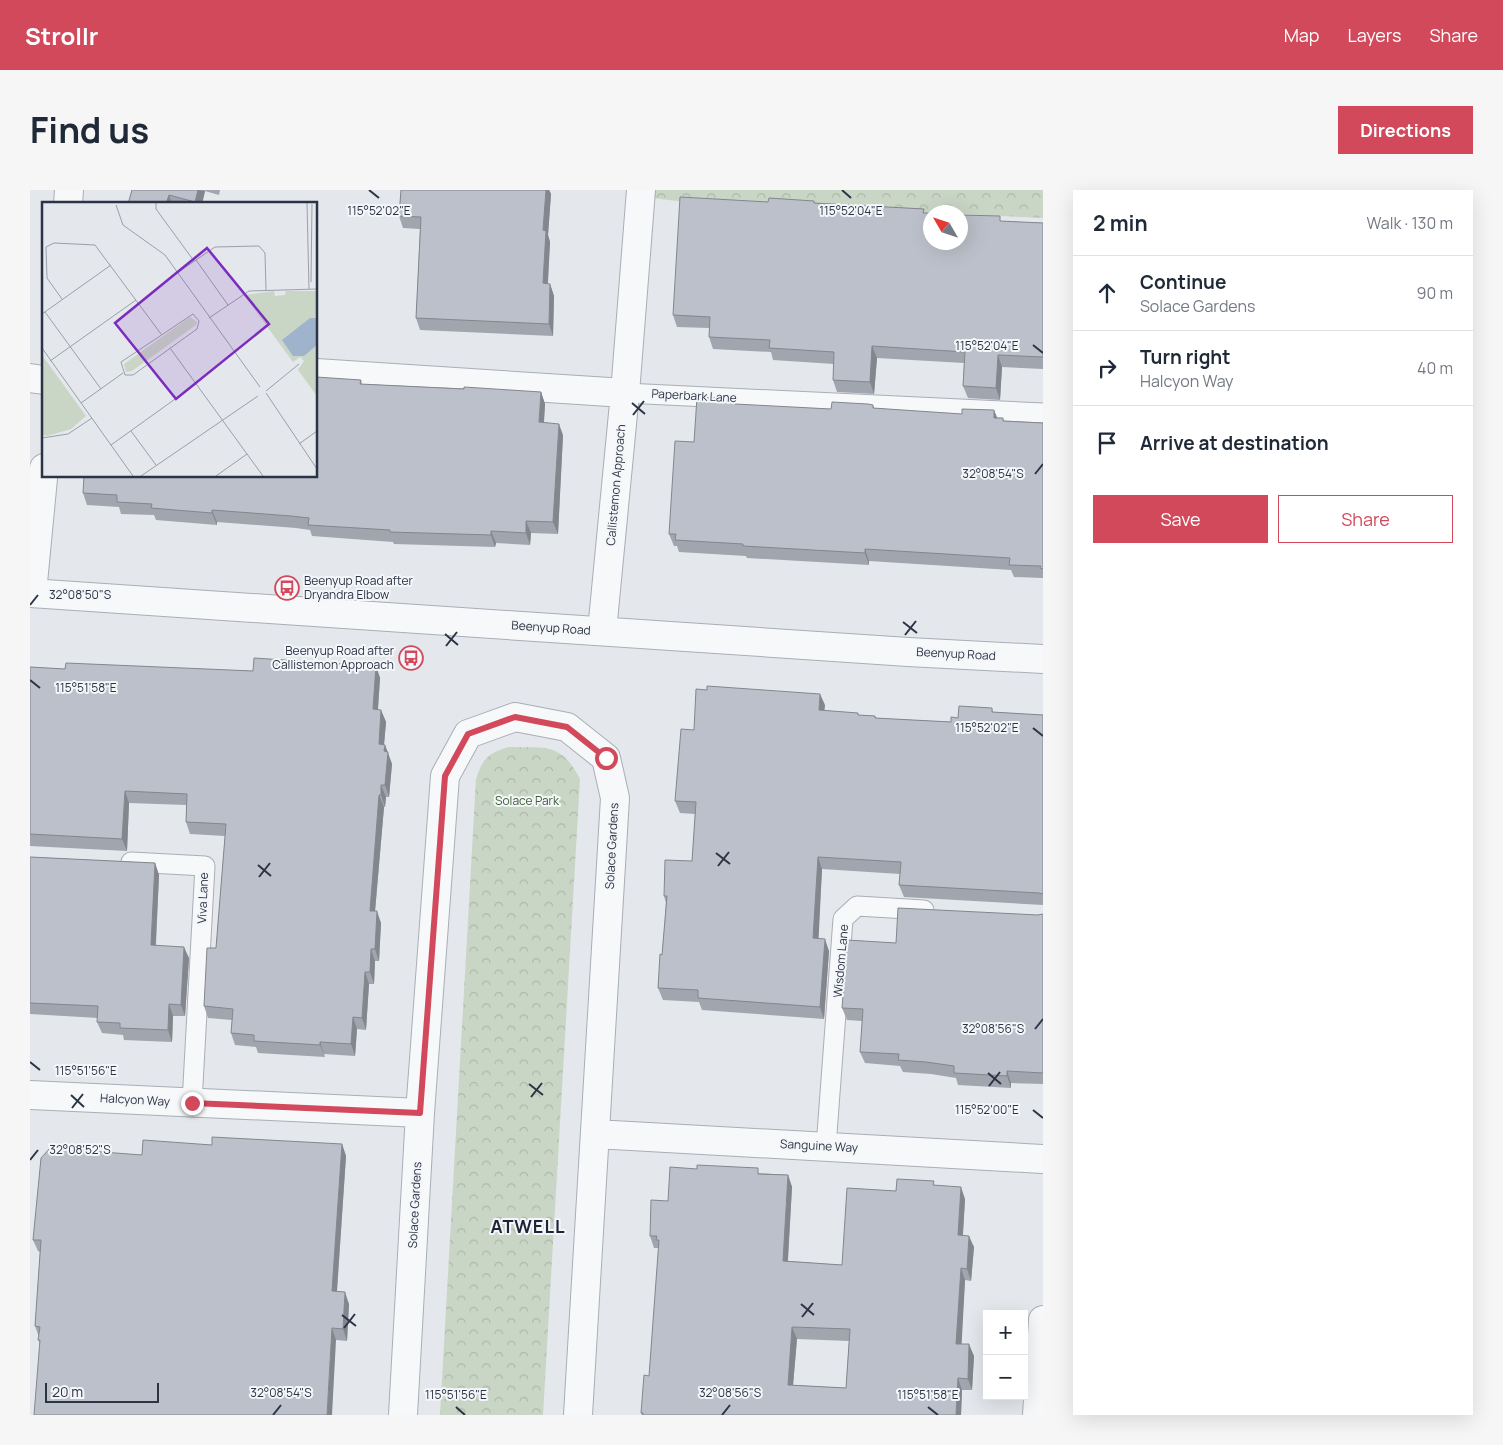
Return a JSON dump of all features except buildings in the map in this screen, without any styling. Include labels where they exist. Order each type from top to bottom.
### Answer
[{"type":"street","name":"Callistemon Approach","points":[[602,631],[625,393],[641,190]]},
{"type":"street","name":"Paperbark Lane","points":[[318,373],[625,393]]},
{"type":"street","points":[[31,593],[43,478]]},
{"type":"street","name":"Beenyup Road","points":[[31,593],[908,652],[1043,659]]},
{"type":"street","name":"Solace Gardens","points":[[403,1415],[420,1113],[445,776],[468,734],[515,717],[567,727],[606,758],[615,798],[578,1415]]},
{"type":"street","name":"Halcyon Way","points":[[30,1095],[420,1113]]},
{"type":"street","name":"Sanguine Way","points":[[595,1134],[1043,1159]]},
{"type":"street","points":[[1037,1415],[1043,1320]]},
{"type":"lane","name":"Paperbark Lane","points":[[625,393],[1043,413]]},
{"type":"lane","name":"Viva Lane","points":[[117,862],[205,866],[192,1103]]},
{"type":"lane","name":"Wisdom Lane","points":[[826,1147],[843,919],[857,906],[945,911]]},
{"type":"green space","points":[[653,190],[1043,190],[1043,218],[968,214],[968,205],[923,205],[923,213],[677,201],[652,198]]},
{"type":"green space","name":"Solace Park","points":[[509,747],[543,748],[559,753],[573,767],[580,779],[543,1415],[440,1415],[476,779],[487,757]]},
{"type":"place","name":"Beenyup Road after Dryandra Elbow","points":[[287,588]]},
{"type":"place","name":"Beenyup Road after Callistemon Approach","points":[[411,658]]},
{"type":"district","name":"ATWELL","points":[[528,1227]]},
{"type":"route","points":[[192,1103],[420,1113],[445,776],[468,734],[515,717],[567,727],[606,758]]}]
